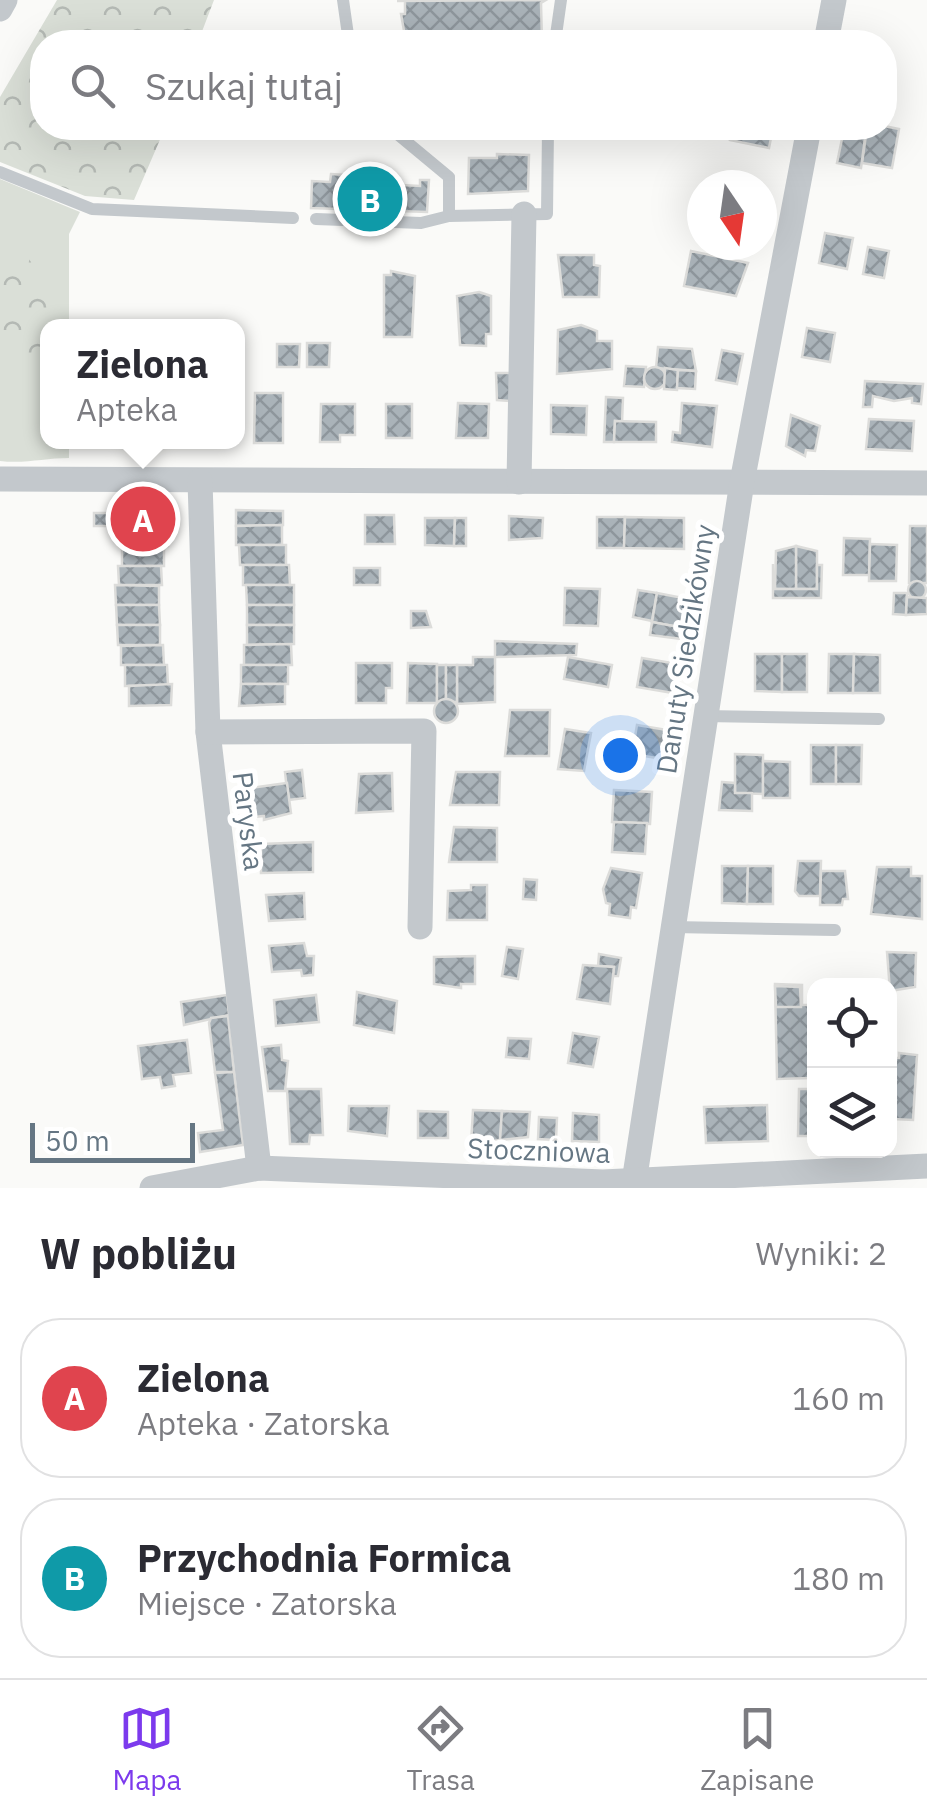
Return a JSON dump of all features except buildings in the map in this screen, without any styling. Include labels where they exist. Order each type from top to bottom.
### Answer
[{"type":"street","points":[[0,9],[5,0]]},
{"type":"street","points":[[828,30],[834,0]]},
{"type":"street","name":"Danuty Siedzikówny","points":[[634,1182],[742,482],[808,140]]},
{"type":"street","points":[[519,482],[524,214]]},
{"type":"street","points":[[0,479],[927,483]]},
{"type":"street","name":"Paryska","points":[[200,481],[208,732],[259,1168]]},
{"type":"street","points":[[208,732],[424,731],[420,926]]},
{"type":"street","name":"Stoczniowa","points":[[152,1188],[259,1168],[374,1181],[602,1185],[927,1166]]},
{"type":"lane","points":[[343,0],[347,30]]},
{"type":"lane","points":[[557,30],[561,0]]},
{"type":"lane","points":[[404,140],[448,177],[448,216]]},
{"type":"lane","points":[[316,220],[420,223],[448,216],[547,214],[548,140]]},
{"type":"lane","points":[[0,172],[92,208],[293,218]]},
{"type":"lane","points":[[704,716],[879,719]]},
{"type":"lane","points":[[673,927],[835,930]]},
{"type":"green space","points":[[57,0],[214,0],[203,30],[39,30]]},
{"type":"green space","points":[[30,46],[30,140],[160,140],[134,200],[85,196],[0,162],[0,97]]},
{"type":"green space","points":[[0,179],[80,212],[69,234],[69,319],[40,319],[40,449],[69,449],[69,458],[0,461]]},
{"type":"green space","points":[[16,246],[24,253],[42,282],[55,319],[40,319],[40,348],[24,359],[5,351],[0,325],[0,258]]},
{"type":"place","name":"Przychodnia Formica","points":[[370,199]]},
{"type":"place","name":"Zielona","points":[[143,519]]}]
